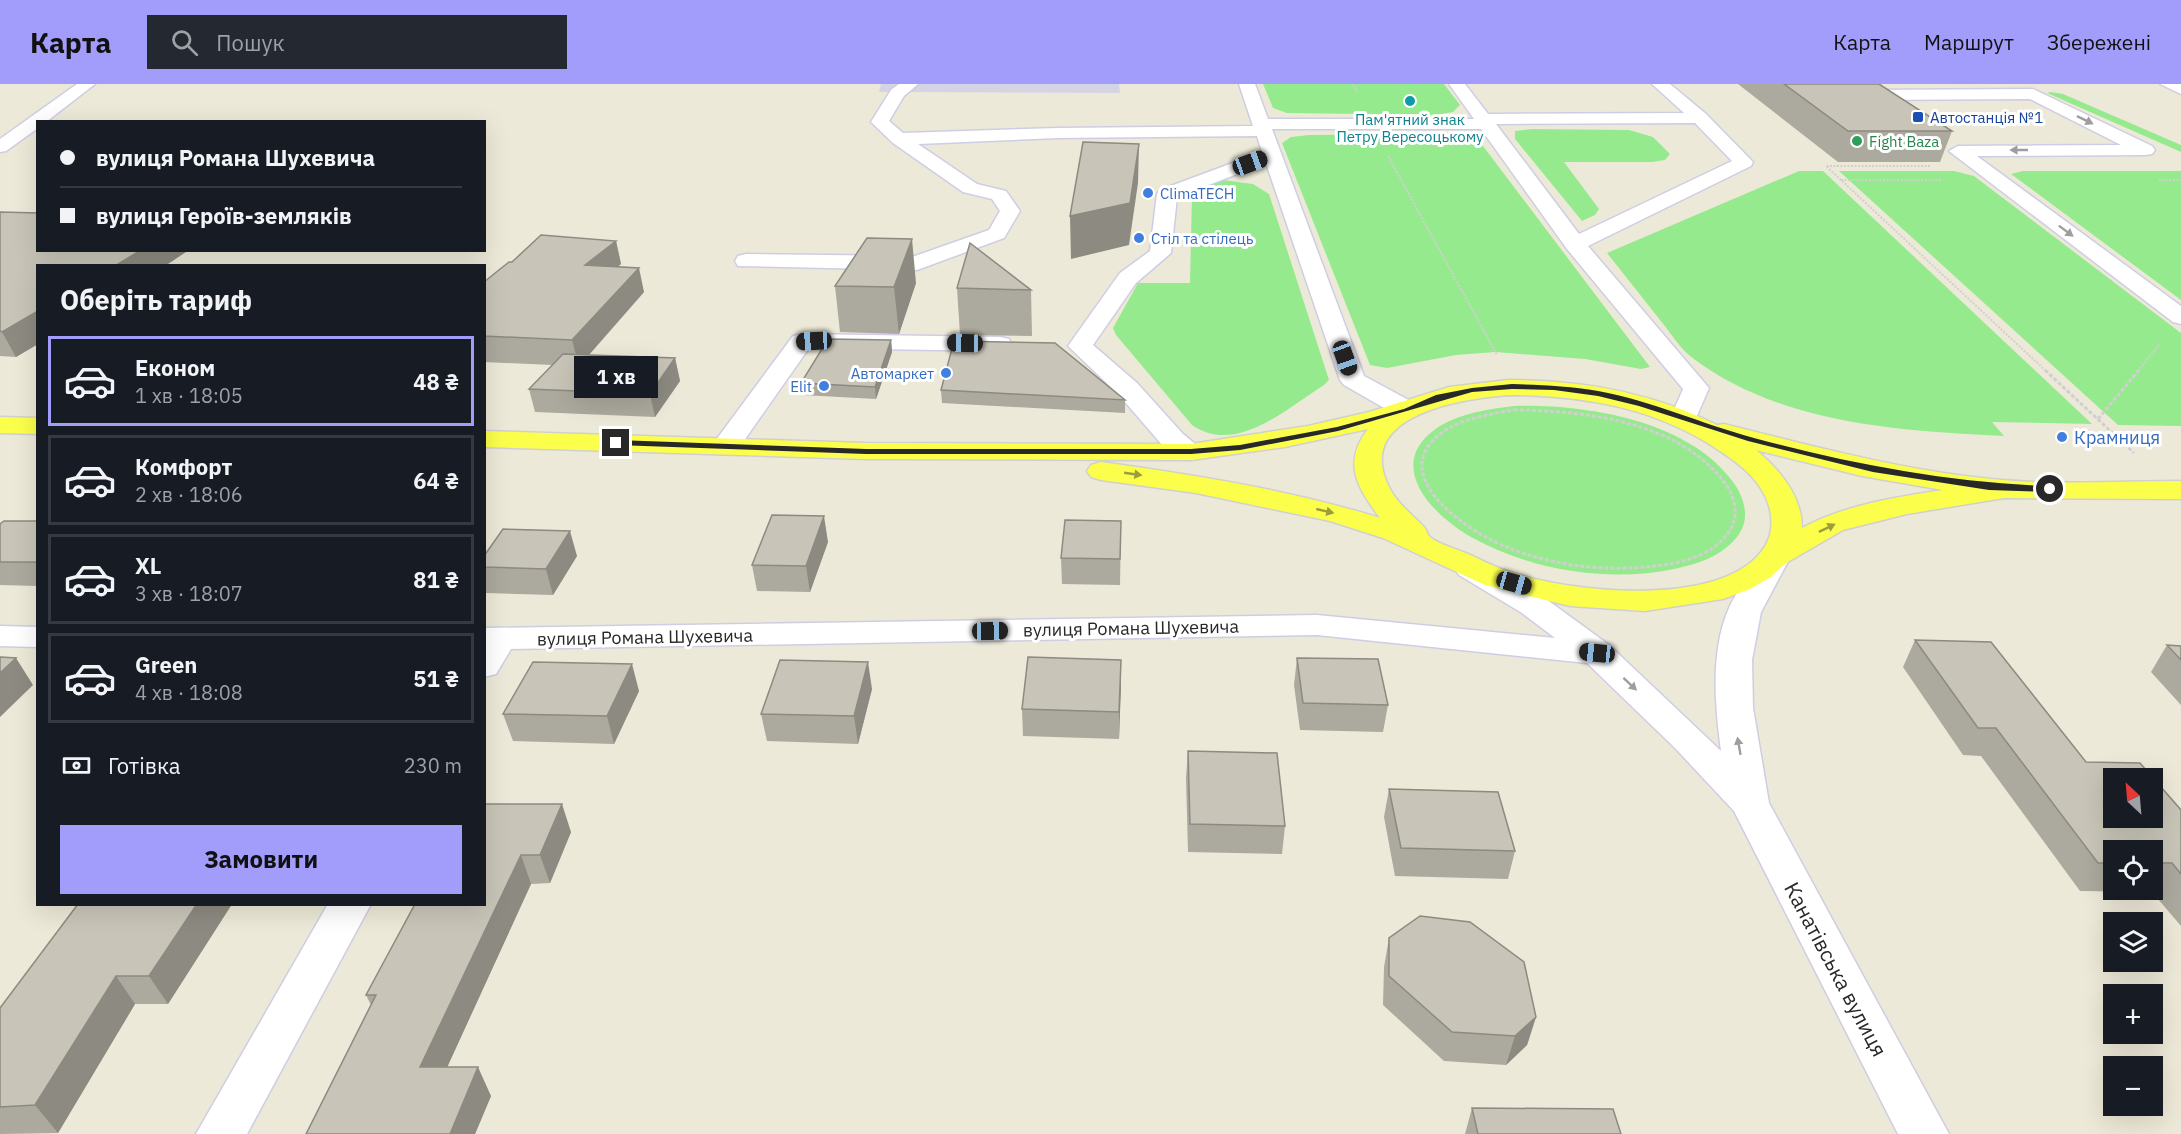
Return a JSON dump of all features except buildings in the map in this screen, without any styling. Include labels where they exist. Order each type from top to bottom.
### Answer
[{"type":"main road","points":[[486,439],[866,451],[1191,452],[1292,438],[1407,410],[1436,398],[1472,390],[1512,387],[1554,388],[1620,399],[1772,446],[1873,469],[2004,489],[2181,490]]},
{"type":"main road","points":[[1407,410],[1382,429],[1369,453],[1370,480],[1386,510],[1418,539],[1463,564]]},
{"type":"main road","points":[[1683,419],[1727,441],[1761,468],[1782,497],[1788,528],[1775,556]]},
{"type":"main road","points":[[0,425],[36,426]]},
{"type":"main road","points":[[866,451],[1124,473],[1196,484],[1337,514],[1394,532],[1463,564],[1532,588],[1570,596],[1645,601],[1712,592],[1739,582],[1760,570],[1775,556],[1832,524],[1905,504],[2004,489]]},
{"type":"street","points":[[37,120],[87,84]]},
{"type":"street","points":[[746,261],[917,263],[997,234],[1010,212],[999,195],[970,188],[899,139],[880,122],[897,93],[910,84]]},
{"type":"street","points":[[1247,84],[1353,381],[1407,410]]},
{"type":"street","points":[[1457,84],[1575,244],[1696,388],[1683,419]]},
{"type":"street","points":[[1575,244],[1744,162],[1700,118],[1660,84]]},
{"type":"street","points":[[1848,84],[1865,94],[2033,94],[2146,150],[1958,151],[2181,317]]},
{"type":"street","points":[[2168,84],[2181,88]]},
{"type":"street","points":[[10,117],[40,118]]},
{"type":"street","points":[[899,139],[1484,121],[1700,118]]},
{"type":"street","points":[[0,147],[36,121]]},
{"type":"street","points":[[1152,149],[1216,130]]},
{"type":"street","points":[[1058,133],[1065,144],[1074,150]]},
{"type":"street","points":[[1191,452],[1173,440],[1128,389],[1068,346],[1128,278],[1160,253],[1167,194],[1271,155]]},
{"type":"street","points":[[726,446],[802,341],[1022,344]]},
{"type":"street","points":[[1749,803],[1735,725],[1734,672],[1745,610],[1767,575],[1775,556]]},
{"type":"street","points":[[1463,564],[1534,606],[1597,653],[1688,739],[1749,803]]},
{"type":"street","name":"вулиця Романа Шухевича","points":[[490,648],[1317,625],[1597,653]]},
{"type":"street","points":[[0,636],[36,637]]},
{"type":"street","name":"Канатівська вулиця","points":[[1749,803],[1924,1134]]},
{"type":"street","points":[[221,1134],[349,906]]},
{"type":"path","points":[[1388,155],[1498,356]]},
{"type":"path","points":[[1941,166],[1826,166],[2134,453]]},
{"type":"path","points":[[1840,180],[1944,180]]},
{"type":"path","points":[[2098,419],[2163,341]]},
{"type":"path","points":[[1538,410],[1612,419],[1637,426],[1681,445],[1699,457],[1720,476],[1733,497],[1735,511],[1733,525],[1725,537],[1703,552],[1672,563],[1620,569],[1561,563],[1532,556],[1504,546],[1460,523],[1432,495],[1425,482],[1422,468],[1424,455],[1431,444],[1441,434],[1473,418],[1538,410]]},
{"type":"shaded area","points":[[881,84],[1119,84],[1120,93],[879,92]]},
{"type":"green space","points":[[1263,84],[1444,84],[1460,105],[1453,112],[1436,115],[1287,113],[1273,108]]},
{"type":"green space","points":[[2047,93],[2063,94],[2181,145],[2181,152]]},
{"type":"green space","points":[[1531,129],[1629,130],[1653,137],[1670,154],[1665,160],[1652,162],[1564,162],[1599,209],[1595,215],[1582,221],[1515,139],[1515,131]]},
{"type":"green space","points":[[1450,134],[1469,137],[1480,142],[1650,367],[1641,369],[1585,359],[1495,352],[1456,355],[1387,368],[1370,365],[1282,143],[1291,137],[1309,135]]},
{"type":"green space","points":[[1799,171],[1823,171],[2092,424],[1992,422],[2004,436],[1923,431],[1840,420],[1800,410],[1761,396],[1724,379],[1690,356],[1607,253]]},
{"type":"green space","points":[[1839,171],[1954,171],[1974,176],[2181,333],[2181,426],[2118,425]]},
{"type":"green space","points":[[2023,171],[2181,171],[2181,300],[2011,174]]},
{"type":"green space","points":[[1223,180],[1253,184],[1269,194],[1329,380],[1278,416],[1243,432],[1226,435],[1209,433],[1192,425],[1116,335],[1113,328],[1138,283],[1190,283],[1193,190],[1211,182]]},
{"type":"green space","points":[[1514,406],[1572,408],[1603,413],[1663,430],[1690,444],[1714,461],[1737,487],[1745,511],[1742,529],[1729,545],[1703,561],[1674,569],[1623,575],[1570,571],[1544,565],[1518,558],[1471,537],[1441,515],[1428,502],[1419,487],[1414,471],[1415,456],[1423,440],[1440,426],[1476,412]]},
{"type":"place","name":"Пам'ятний знак Петру Вересоцькому","points":[[1410,101]]},
{"type":"place","name":"Автостанція №1","points":[[1918,117]]},
{"type":"place","name":"Fight Baza","points":[[1857,141]]},
{"type":"place","name":"ClimaTECH","points":[[1148,193]]},
{"type":"place","name":"Стіл та стілець","points":[[1139,238]]},
{"type":"place","name":"Автомаркет","points":[[946,373]]},
{"type":"place","name":"Elit","points":[[824,386]]},
{"type":"place","name":"Крамниця","points":[[2062,437]]},
{"type":"route","points":[[616,443],[866,451],[1191,452],[1240,447],[1338,429],[1407,410],[1436,398],[1472,390],[1512,387],[1554,388],[1598,394],[1641,404],[1750,440],[1873,469],[1975,486],[2004,489],[2050,489]]}]
